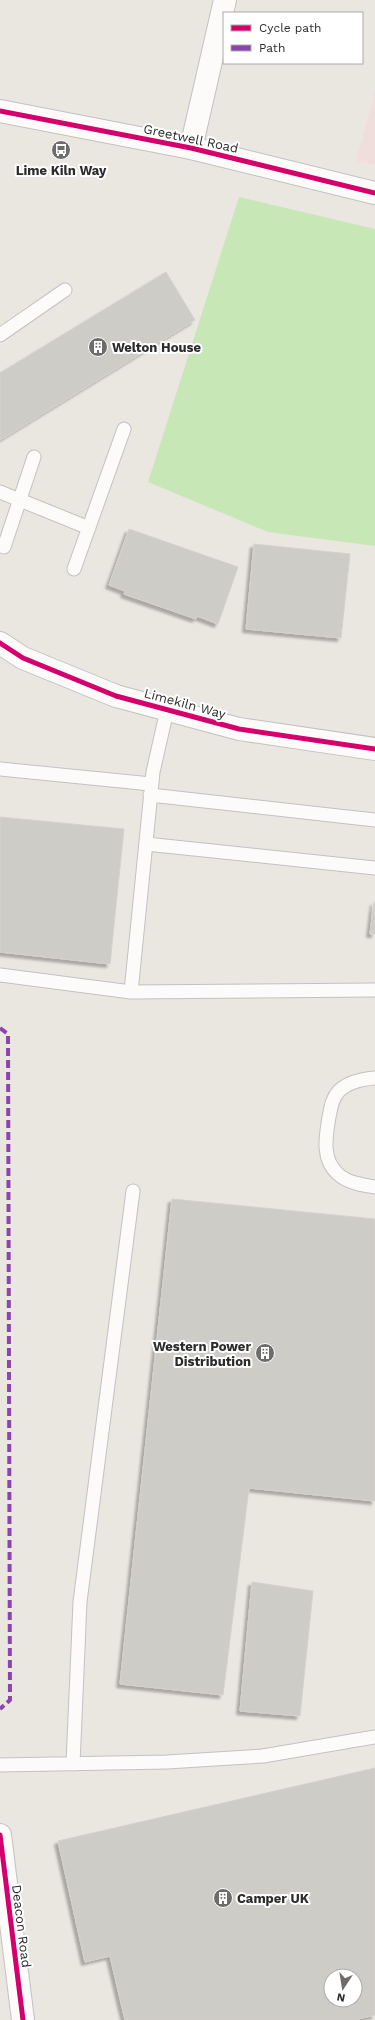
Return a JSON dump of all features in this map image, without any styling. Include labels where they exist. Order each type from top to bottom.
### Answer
[{"type":"street","points":[[191,148],[225,0]]},
{"type":"street","name":"Greetwell Road","points":[[0,111],[191,148],[375,193]]},
{"type":"street","name":"Limekiln Way","points":[[0,643],[23,658],[108,693],[167,710],[239,729],[375,749]]},
{"type":"street","name":"Deacon Road","points":[[0,1835],[6,1939],[23,2020]]},
{"type":"lane","points":[[0,335],[65,290]]},
{"type":"lane","points":[[74,569],[124,430]]},
{"type":"lane","points":[[4,547],[34,457]]},
{"type":"lane","points":[[0,492],[19,501],[89,528]]},
{"type":"lane","points":[[131,992],[153,772],[167,710]]},
{"type":"lane","points":[[0,769],[375,820]]},
{"type":"lane","points":[[146,844],[375,868]]},
{"type":"lane","points":[[0,975],[131,992],[375,990]]},
{"type":"lane","points":[[375,1078],[358,1081],[339,1090],[333,1099],[325,1138],[328,1161],[337,1174],[347,1181],[375,1187]]},
{"type":"lane","points":[[73,1764],[80,1602],[133,1191]]},
{"type":"lane","points":[[0,1765],[167,1762],[264,1756],[375,1737]]},
{"type":"shaded area","points":[[375,92],[375,165],[356,161]]},
{"type":"green space","points":[[239,197],[375,229],[375,546],[268,532],[148,482]]},
{"type":"building","name":"Welton House","points":[[166,272],[195,320],[0,440],[0,373]]},
{"type":"building","points":[[129,529],[238,567],[218,624],[197,616],[196,619],[124,594],[125,591],[109,585]]},
{"type":"building","points":[[254,544],[350,554],[341,638],[246,629]]},
{"type":"building","points":[[0,817],[124,829],[110,964],[0,952]]},
{"type":"building","points":[[374,902],[375,934],[370,934]]},
{"type":"building","name":"Western Power Distribution","points":[[172,1199],[375,1219],[375,1501],[249,1488],[223,1695],[120,1684]]},
{"type":"building","points":[[252,1582],[313,1591],[300,1716],[240,1711]]},
{"type":"building","name":"Camper UK","points":[[375,1768],[375,2015],[354,2020],[125,2020],[110,1956],[85,1962],[58,1841]]},
{"type":"marked path","points":[[0,1028],[8,1034],[10,1700],[0,1709]]},
{"type":"cycle path","points":[[0,111],[191,148],[375,193]]},
{"type":"cycle path","points":[[0,643],[23,658],[116,696],[239,729],[375,749]]},
{"type":"cycle path","points":[[0,1835],[23,2020]]},
{"type":"place","name":"Lime Kiln Way","points":[[61,150]]},
{"type":"place","name":"Welton House","points":[[98,347]]},
{"type":"place","name":"Western Power Distribution","points":[[265,1353]]},
{"type":"place","name":"Camper UK","points":[[223,1898]]}]
